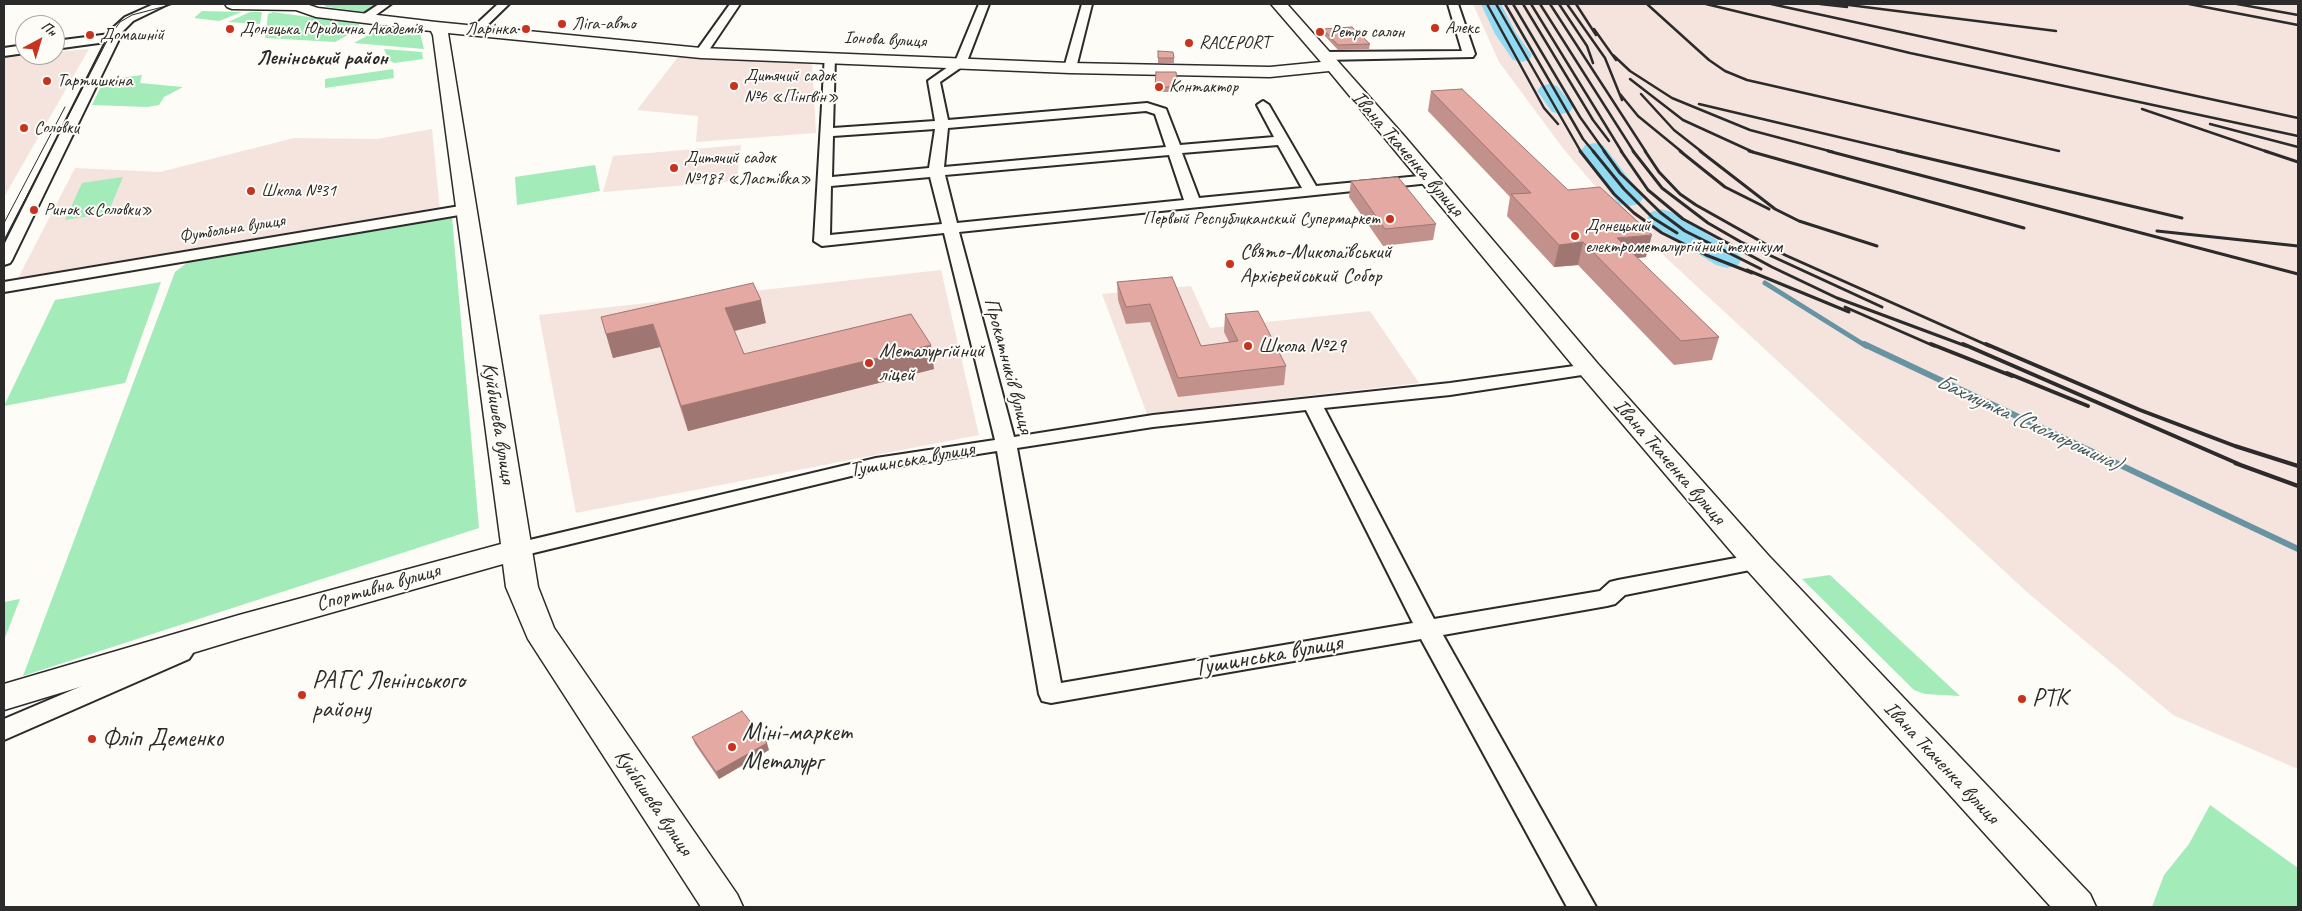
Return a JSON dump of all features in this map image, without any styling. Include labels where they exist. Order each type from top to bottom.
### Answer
[{"type":"main road","points":[[232,4],[298,5],[316,12],[375,11],[436,27]]},
{"type":"main road","name":"Івана Ткаченка вулиця","points":[[1279,4],[1430,179],[1589,369],[1757,562],[2070,906]]},
{"type":"main road","name":"Іонова вулиця","points":[[436,27],[701,53],[960,64],[1270,72],[1328,61]]},
{"type":"main road","name":"Куйбишева вулиця","points":[[436,27],[441,35],[522,587],[539,631],[723,907]]},
{"type":"main road","name":"Спортивна вулиця","points":[[4,697],[239,627],[517,550]]},
{"type":"street","points":[[4,260],[114,37],[129,19],[163,4]]},
{"type":"street","points":[[474,32],[504,4]]},
{"type":"street","points":[[701,53],[735,4]]},
{"type":"street","points":[[960,64],[984,4]]},
{"type":"street","points":[[1070,68],[1087,4]]},
{"type":"street","points":[[1328,61],[1469,54],[1453,4]]},
{"type":"street","points":[[65,44],[114,37]]},
{"type":"street","points":[[828,57],[822,241],[948,226],[1430,179]]},
{"type":"street","name":"Прокатників вулиця","points":[[960,64],[934,82],[942,125],[936,170],[948,226],[1006,444],[1051,694]]},
{"type":"street","points":[[1263,105],[1311,191]]},
{"type":"street","points":[[826,132],[942,125],[1147,107],[1161,112],[1173,151],[1193,203]]},
{"type":"street","points":[[824,182],[936,170],[1283,140]]},
{"type":"street","name":"Футбольна вулиця","points":[[4,287],[466,210]]},
{"type":"street","name":"Тушинська вулиця","points":[[517,550],[876,464],[1153,421],[1450,389],[1589,369]]},
{"type":"street","points":[[1312,403],[1427,628],[1582,907]]},
{"type":"street","name":"Тушинська вулиця","points":[[1051,694],[1607,598],[1618,588],[1757,562]]},
{"type":"street","name":"Спортивна вулиця","points":[[4,730],[239,627]]},
{"type":"shaded area","points":[[1473,4],[2298,4],[2298,769],[2173,715],[2028,593],[1621,216],[1565,151],[1499,62]]},
{"type":"shaded area","name":"Соловки","points":[[89,49],[4,197],[4,59],[8,55],[15,55],[15,65],[65,65],[65,51]]},
{"type":"shaded area","name":"Дитячий садок №6 «Пінгвін»","points":[[678,57],[812,62],[816,133],[696,142],[698,116],[637,110]]},
{"type":"shaded area","name":"Школа №31","points":[[432,129],[440,211],[16,282],[75,168],[160,172],[294,138],[377,139]]},
{"type":"shaded area","name":"Дитячий садок №187 «Ластівка»","points":[[741,145],[737,181],[603,192],[613,156]]},
{"type":"shaded area","points":[[941,270],[979,435],[576,513],[539,315]]},
{"type":"shaded area","points":[[1191,286],[1210,328],[1370,311],[1419,383],[1147,414],[1102,294]]},
{"type":"green space","points":[[322,4],[378,4],[365,12],[327,7]]},
{"type":"green space","points":[[202,11],[242,12],[219,21],[194,18]]},
{"type":"green space","points":[[250,12],[262,12],[260,24],[228,22]]},
{"type":"green space","points":[[273,12],[359,24],[359,29],[335,42],[265,38],[268,14]]},
{"type":"green space","points":[[383,27],[420,33],[424,49],[354,43]]},
{"type":"green space","points":[[384,49],[422,52],[423,59],[394,63],[389,60]]},
{"type":"green space","points":[[393,69],[394,78],[325,88],[325,79]]},
{"type":"green space","points":[[142,75],[140,83],[183,87],[164,97],[159,105],[147,107],[92,105],[104,80]]},
{"type":"green space","points":[[595,165],[600,191],[517,205],[515,177]]},
{"type":"green space","points":[[123,177],[108,213],[65,220],[82,183]]},
{"type":"green space","points":[[452,217],[479,528],[23,676],[175,272],[192,259]]},
{"type":"green space","points":[[161,282],[125,383],[4,406],[55,300]]},
{"type":"green space","points":[[1830,575],[1960,696],[1925,694],[1914,690],[1802,579]]},
{"type":"green space","points":[[20,599],[4,640],[4,602]]},
{"type":"green space","points":[[2210,805],[2298,868],[2298,907],[2152,907],[2164,875],[2189,844]]},
{"type":"building","points":[[1352,27],[1370,44],[1338,45],[1323,29]]},
{"type":"building","points":[[1158,51],[1173,52],[1174,58],[1158,58]]},
{"type":"building","points":[[1156,72],[1176,72],[1178,87],[1155,87]]},
{"type":"building","points":[[1462,89],[1568,190],[1600,187],[1652,235],[1617,238],[1719,337],[1681,341],[1583,242],[1559,245],[1511,194],[1531,193],[1431,91]]},
{"type":"building","points":[[1398,177],[1436,224],[1385,229],[1351,181]]},
{"type":"building","points":[[1172,277],[1201,346],[1238,341],[1225,314],[1258,311],[1286,366],[1178,378],[1150,304],[1126,307],[1117,282]]},
{"type":"building","points":[[753,283],[761,300],[725,308],[744,354],[911,314],[931,345],[681,406],[653,324],[606,334],[601,317]]},
{"type":"building","name":"Міні-маркет Металург","points":[[742,711],[767,743],[716,772],[692,737]]},
{"type":"waterway","name":"Бахмутка (Скоморошина)","points":[[1491,4],[1506,34],[1521,55]]},
{"type":"waterway","name":"Бахмутка (Скоморошина)","points":[[1549,91],[1561,107]]},
{"type":"waterway","name":"Бахмутка (Скоморошина)","points":[[1594,151],[1629,198]]},
{"type":"waterway","name":"Бахмутка (Скоморошина)","points":[[1661,218],[1727,259]]},
{"type":"waterway","name":"Бахмутка (Скоморошина)","points":[[1765,283],[1866,346]]},
{"type":"waterway","name":"Бахмутка (Скоморошина)","points":[[1864,344],[2298,549]]},
{"type":"tram line","points":[[4,240],[109,37],[120,22],[132,15],[174,4]]},
{"type":"tram line","points":[[4,223],[65,107]]},
{"type":"railway","points":[[1487,4],[1544,108],[1558,124]]},
{"type":"railway","points":[[1496,4],[1581,152]]},
{"type":"railway","points":[[1505,4],[1583,139],[1594,152]]},
{"type":"railway","points":[[1513,4],[1580,117],[1605,152]]},
{"type":"railway","points":[[1523,4],[1593,120],[1609,141]]},
{"type":"railway","points":[[1531,4],[1622,152]]},
{"type":"railway","points":[[1540,4],[1634,152]]},
{"type":"railway","points":[[1550,4],[1646,152]]},
{"type":"railway","points":[[1559,4],[1587,46],[1593,63]]},
{"type":"railway","points":[[1567,4],[1605,58],[1622,100]]},
{"type":"railway","points":[[1576,4],[1596,35]]},
{"type":"railway","points":[[1647,4],[1709,60],[1725,71],[1747,80],[2059,151]]},
{"type":"railway","points":[[1706,4],[1910,53],[2298,136]]},
{"type":"railway","points":[[1771,4],[2298,118]]},
{"type":"railway","points":[[1820,4],[1847,7]]},
{"type":"railway","points":[[1841,4],[2056,31]]},
{"type":"railway","points":[[2189,4],[2298,25]]},
{"type":"railway","points":[[2237,4],[2298,15]]},
{"type":"railway","points":[[1594,29],[1616,60]]},
{"type":"railway","points":[[1613,55],[1630,71],[1672,98],[1750,130],[1833,152]]},
{"type":"railway","points":[[1630,79],[1683,120],[1753,152]]},
{"type":"railway","points":[[1620,94],[1638,116],[1682,152]]},
{"type":"railway","points":[[1641,94],[1674,130],[1702,152]]},
{"type":"railway","points":[[1699,104],[1902,152]]},
{"type":"railway","points":[[2142,109],[2268,152]]},
{"type":"railway","points":[[2210,124],[2298,147]]},
{"type":"railway","points":[[1580,151],[1614,194],[1634,213],[1662,233],[1706,255],[1752,273]]},
{"type":"railway","points":[[1593,151],[1624,189],[1653,218],[1677,233]]},
{"type":"railway","points":[[1604,151],[1620,173],[1661,213],[1685,231],[1761,269]]},
{"type":"railway","points":[[1621,151],[1648,190],[1683,219],[1772,267],[1837,298],[1966,346]]},
{"type":"railway","points":[[1633,151],[1662,188],[1708,223],[1741,242],[1882,307]]},
{"type":"railway","points":[[1645,151],[1659,172],[1680,194],[1696,205],[1785,255],[1989,346]]},
{"type":"railway","points":[[1680,151],[1725,187],[1769,209]]},
{"type":"railway","points":[[1700,151],[1775,209],[1799,221],[1877,246]]},
{"type":"railway","points":[[1749,151],[2024,228]]},
{"type":"railway","points":[[1828,151],[2298,274]]},
{"type":"railway","points":[[1897,151],[2182,218]]},
{"type":"railway","points":[[2268,152],[2298,162]]},
{"type":"railway","points":[[2157,231],[2298,246]]},
{"type":"railway","points":[[1747,270],[1849,312]]},
{"type":"railway","points":[[1845,307],[1934,346]]},
{"type":"railway","points":[[1931,344],[2012,376]]},
{"type":"railway","points":[[1963,344],[2241,465]]},
{"type":"railway","points":[[1986,344],[2140,410],[2235,446],[2298,466]]},
{"type":"railway","points":[[2007,373],[2088,406]]},
{"type":"railway","points":[[2235,463],[2298,486]]},
{"type":"place","name":"Ліга-авто","points":[[562,24]]},
{"type":"place","name":"Алекс","points":[[1435,28]]},
{"type":"place","name":"Донецька Юридична Академія","points":[[230,29]]},
{"type":"place","name":"Ларінка","points":[[526,29]]},
{"type":"place","name":"Ретро салон","points":[[1320,32]]},
{"type":"place","name":"Домашній","points":[[90,35]]},
{"type":"place","name":"RACEPORT","points":[[1189,43]]},
{"type":"place","name":"Тартишкіна","points":[[47,81]]},
{"type":"place","name":"Дитячий садок №6 «Пінгвін»","points":[[734,86]]},
{"type":"place","name":"Контактор","points":[[1159,87]]},
{"type":"place","name":"Соловки","points":[[24,128]]},
{"type":"place","name":"Дитячий садок №187 «Ластівка»","points":[[674,168]]},
{"type":"place","name":"Школа №31","points":[[251,191]]},
{"type":"place","name":"Ринок «Соловки»","points":[[34,210]]},
{"type":"place","name":"Первый Республиканский Супермаркет","points":[[1390,219]]},
{"type":"place","name":"Донецький електрометалургійний технікум","points":[[1575,236]]},
{"type":"place","name":"Свято-Миколаївський Архієрейський Собор","points":[[1230,264]]},
{"type":"place","name":"Школа №29","points":[[1248,346]]},
{"type":"place","name":"Металургійний ліцей","points":[[869,363]]},
{"type":"place","name":"РАГС Ленінського району","points":[[302,695]]},
{"type":"place","name":"РТК","points":[[2022,699]]},
{"type":"place","name":"Фліп Деменко","points":[[92,739]]},
{"type":"place","name":"Міні-маркет Металург","points":[[732,747]]},
{"type":"district","name":"Ленінський район","points":[[322,58]]}]
